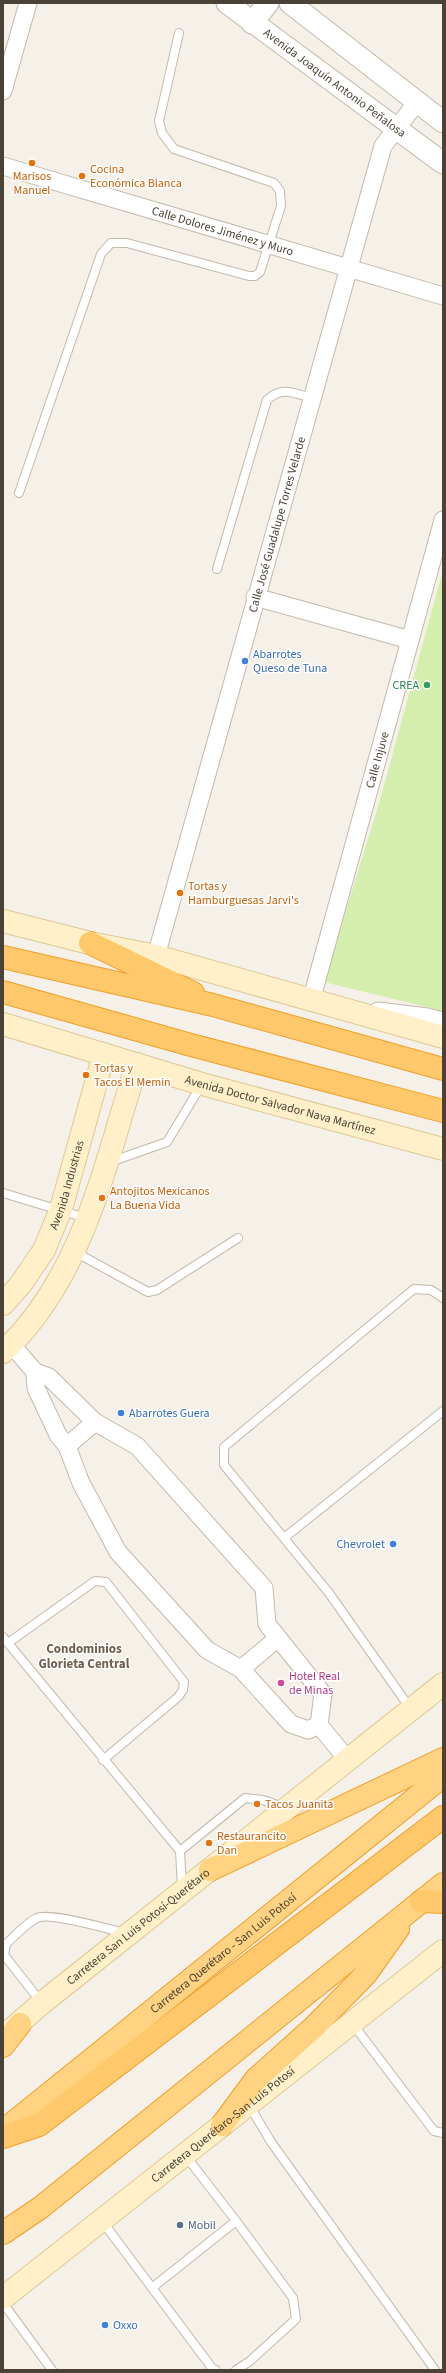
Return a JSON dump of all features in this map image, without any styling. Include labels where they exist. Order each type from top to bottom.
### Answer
[{"type":"highway","points":[[90,943],[182,986],[213,1005]]},
{"type":"highway","points":[[3,957],[213,1005],[443,1069]]},
{"type":"highway","points":[[3,992],[191,1045],[443,1111]]},
{"type":"highway","points":[[210,1870],[443,1759]]},
{"type":"highway","name":"Carretera Querétaro - San Luis Potosí","points":[[3,2132],[443,1776]]},
{"type":"highway","points":[[3,2137],[39,2125],[443,1817]]},
{"type":"highway","points":[[3,2232],[40,2208],[443,1884]]},
{"type":"highway","points":[[222,2125],[256,2079],[314,2027],[366,1974],[417,1904],[443,1902]]},
{"type":"highway","points":[[3,2046],[12,2031]]},
{"type":"main road","points":[[3,921],[90,943],[156,956],[443,1037]]},
{"type":"main road","name":"Avenida Doctor Salvador Nava Martínez","points":[[3,1024],[202,1084],[443,1150]]},
{"type":"main road","name":"Avenida Industrias","points":[[3,1304],[21,1284],[44,1250],[61,1210],[104,1054]]},
{"type":"main road","points":[[7,1348],[48,1300],[74,1252],[87,1218],[137,1064]]},
{"type":"main road","name":"Carretera San Luis Potosí-Querétaro","points":[[12,2031],[42,2003],[443,1684]]},
{"type":"main road","name":"Carretera Querétaro-San Luis Potosí","points":[[3,2298],[443,1951]]},
{"type":"street","points":[[3,91],[28,3]]},
{"type":"street","name":"Avenida Joaquín Antonio Peñalosa","points":[[227,3],[443,163]]},
{"type":"street","points":[[252,23],[268,3]]},
{"type":"street","points":[[290,3],[443,122]]},
{"type":"street","name":"Calle José Guadalupe Torres Velarde","points":[[156,956],[255,597],[383,146],[417,102]]},
{"type":"street","name":"Calle Dolores Jiménez y Muro","points":[[3,166],[443,296]]},
{"type":"street","name":"Calle Injuve","points":[[320,1003],[410,640],[443,520]]},
{"type":"street","points":[[255,597],[410,640]]},
{"type":"street","points":[[320,1003],[427,1017],[443,1021]]},
{"type":"street","points":[[7,1348],[35,1372],[49,1377],[95,1422],[137,1446],[264,1588],[267,1624],[322,1694],[319,1725],[347,1759]]},
{"type":"street","points":[[35,1372],[36,1388],[58,1435],[67,1446],[81,1483],[118,1552],[207,1650],[240,1669],[291,1724],[308,1730],[319,1725]]},
{"type":"street","points":[[67,1446],[95,1422]]},
{"type":"street","points":[[240,1669],[278,1638]]},
{"type":"lane","points":[[19,493],[101,254],[112,243],[127,243],[249,276],[255,276],[260,272],[281,206],[280,191],[274,182],[174,149],[162,133],[159,121],[179,33]]},
{"type":"lane","points":[[217,569],[266,400],[274,393],[281,391],[312,398]]},
{"type":"lane","points":[[105,1164],[167,1142],[202,1084]]},
{"type":"lane","points":[[3,1193],[87,1218]]},
{"type":"lane","points":[[74,1252],[148,1292],[157,1290],[238,1238]]},
{"type":"lane","points":[[411,1709],[329,1593],[224,1465],[224,1447],[414,1289],[431,1290],[443,1298]]},
{"type":"lane","points":[[284,1538],[443,1411]]},
{"type":"lane","points":[[104,1760],[178,1697],[183,1690],[184,1682],[106,1582],[95,1581],[5,1640],[104,1760],[180,1851],[183,1892]]},
{"type":"lane","points":[[180,1851],[245,1798],[263,1800],[286,1808]]},
{"type":"lane","points":[[42,2003],[4,1955],[6,1944],[37,1918],[45,1916],[129,1934]]},
{"type":"lane","points":[[352,2023],[434,2131],[443,2133]]},
{"type":"lane","points":[[249,2104],[271,2142],[436,2370]]},
{"type":"lane","points":[[185,2155],[293,2298],[296,2319],[250,2361],[236,2370]]},
{"type":"lane","points":[[102,2220],[213,2370]]},
{"type":"lane","points":[[152,2288],[236,2221]]},
{"type":"lane","points":[[3,2303],[52,2370]]},
{"type":"green space","name":"CREA","points":[[443,570],[443,1011],[324,982],[380,800]]},
{"type":"place","name":"Marisos Manuel","points":[[32,163]]},
{"type":"place","name":"Cocina Económica Blanca","points":[[82,176]]},
{"type":"place","name":"Abarrotes Queso de Tuna","points":[[245,661]]},
{"type":"place","name":"CREA","points":[[427,685]]},
{"type":"place","name":"Tortas y Hamburguesas Jarvi's","points":[[180,893]]},
{"type":"place","name":"Tortas y Tacos El Memin","points":[[86,1075]]},
{"type":"place","name":"Antojitos Mexicanos La Buena Vida","points":[[102,1198]]},
{"type":"place","name":"Abarrotes Guera","points":[[121,1413]]},
{"type":"place","name":"Chevrolet","points":[[393,1544]]},
{"type":"place","name":"Hotel Real de Minas","points":[[281,1683]]},
{"type":"place","name":"Tacos Juanita","points":[[257,1804]]},
{"type":"place","name":"Restaurancito Dan","points":[[209,1843]]},
{"type":"place","name":"Mobil","points":[[180,2225]]},
{"type":"place","name":"Oxxo","points":[[105,2325]]},
{"type":"district","name":"Condominios Glorieta Central","points":[[84,1656]]}]
